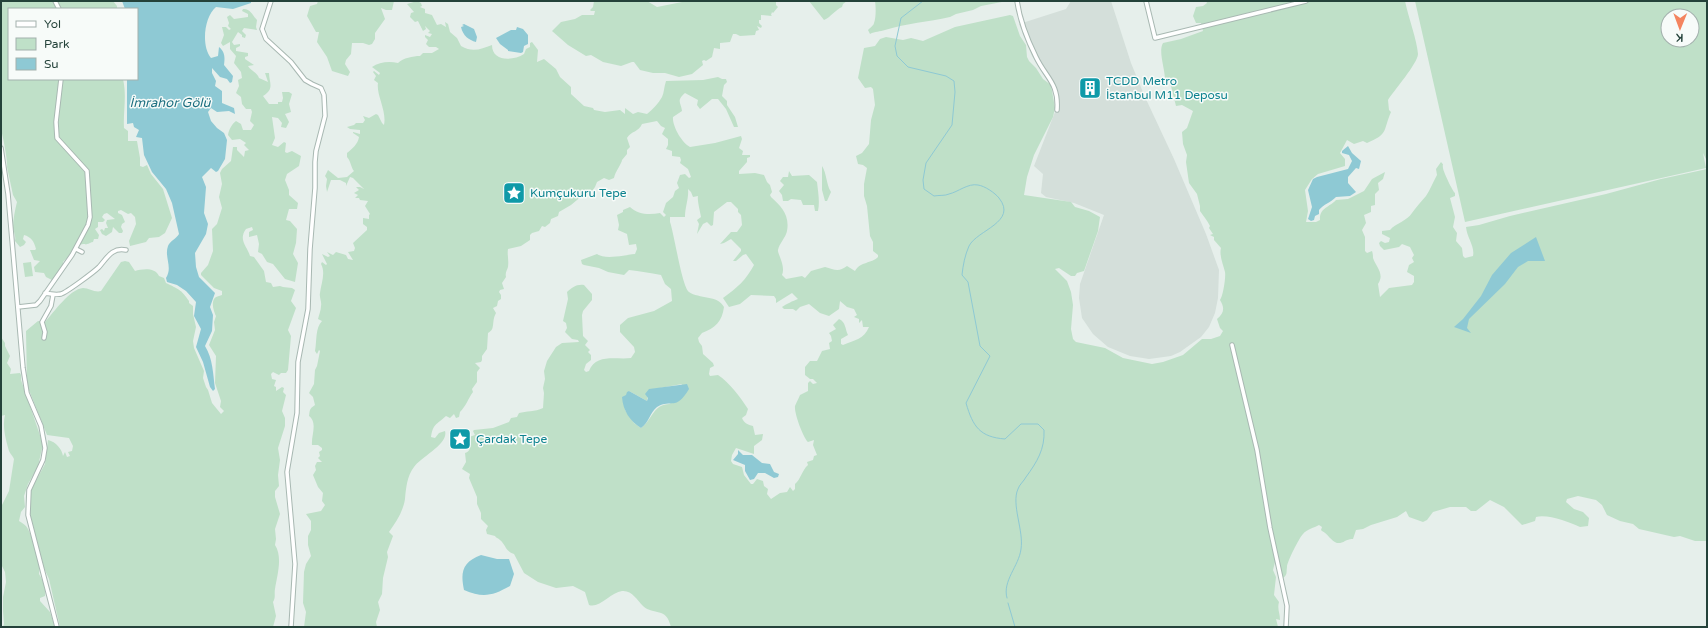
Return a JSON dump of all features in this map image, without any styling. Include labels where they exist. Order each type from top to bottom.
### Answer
[{"type":"street","points":[[271,1],[262,29],[266,39],[291,62],[305,80],[321,88],[325,99],[324,122],[316,151],[308,309],[298,362],[296,413],[288,472],[295,564],[291,627]]},
{"type":"street","points":[[1016,1],[1020,18],[1037,59],[1054,84],[1058,96],[1057,110]]},
{"type":"street","points":[[1146,1],[1155,38],[1306,1]]},
{"type":"street","points":[[18,307],[36,305],[76,249],[89,220],[87,172],[57,138],[56,122],[61,80]]},
{"type":"street","points":[[1,148],[8,194],[23,368],[27,393],[41,426],[45,448],[43,460],[29,490],[28,515],[57,627]]},
{"type":"street","points":[[76,249],[82,252]]},
{"type":"street","points":[[45,293],[53,295],[63,294],[98,268],[105,257],[120,249],[126,250]]},
{"type":"street","points":[[44,338],[45,332],[42,322],[51,306],[53,295]]},
{"type":"street","points":[[1232,346],[1258,458],[1270,528],[1287,606],[1286,627]]},
{"type":"shaded area","points":[[1071,1],[1111,1],[1131,63],[1206,234],[1219,270],[1218,298],[1215,313],[1209,327],[1201,337],[1180,352],[1171,356],[1149,359],[1130,356],[1108,347],[1093,334],[1082,318],[1079,298],[1080,284],[1104,215],[1074,203],[1046,197],[1041,193],[1043,174],[1034,166],[1055,112],[1056,97],[1051,84],[1032,56],[1019,24],[1066,9]]},
{"type":"green space","points":[[1,1],[113,1],[117,8],[8,8],[8,80],[123,80],[125,92],[124,128],[128,131],[128,141],[137,141],[140,166],[143,167],[147,165],[151,174],[163,189],[172,218],[165,233],[159,237],[149,238],[146,242],[130,246],[129,241],[136,224],[135,217],[131,213],[128,214],[121,210],[118,211],[118,213],[122,215],[125,222],[121,227],[123,231],[122,233],[119,233],[113,227],[112,232],[106,236],[102,234],[100,230],[102,229],[104,231],[105,228],[108,228],[106,223],[107,220],[115,219],[107,213],[102,217],[105,220],[103,222],[98,222],[98,227],[95,229],[99,235],[98,239],[94,239],[93,242],[80,245],[74,249],[63,262],[63,266],[52,280],[46,277],[44,273],[35,272],[34,267],[40,261],[34,260],[30,250],[36,249],[32,240],[24,235],[23,239],[26,242],[20,247],[15,241],[13,228],[17,202],[13,195],[1,130]]},
{"type":"green space","points":[[318,1],[394,1],[392,10],[381,8],[385,19],[375,33],[375,39],[372,44],[352,43],[351,54],[346,60],[345,64],[350,72],[348,76],[332,71],[327,57],[317,42],[319,32],[316,32],[307,16],[310,6],[317,4]]},
{"type":"green space","points":[[417,1],[421,3],[422,6],[420,7],[425,9],[425,13],[432,15],[437,25],[441,24],[446,27],[445,22],[448,24],[450,32],[457,38],[461,46],[465,48],[477,50],[492,45],[495,55],[509,59],[524,54],[532,42],[538,50],[537,62],[544,59],[556,69],[560,77],[571,87],[571,94],[584,106],[593,108],[594,110],[605,112],[620,110],[625,114],[625,108],[633,114],[638,112],[647,114],[662,97],[666,81],[703,80],[718,77],[726,79],[727,82],[724,85],[722,96],[727,101],[727,105],[735,117],[738,127],[734,127],[726,109],[718,99],[712,99],[700,109],[697,105],[698,100],[685,93],[680,100],[682,111],[673,117],[674,125],[681,138],[690,147],[715,143],[741,136],[742,139],[739,148],[743,151],[742,155],[750,155],[750,157],[747,158],[747,162],[739,171],[739,174],[755,173],[764,175],[770,185],[772,192],[770,195],[771,197],[781,207],[786,216],[788,225],[787,231],[778,252],[783,268],[782,275],[786,279],[802,276],[805,278],[811,271],[825,267],[838,270],[847,266],[855,271],[863,264],[878,257],[878,255],[873,251],[873,242],[870,236],[867,206],[864,196],[864,184],[867,168],[858,164],[856,156],[862,153],[869,144],[871,120],[875,105],[873,89],[871,87],[865,88],[858,78],[864,48],[875,46],[880,39],[886,37],[903,40],[911,38],[923,41],[955,27],[1010,15],[1013,16],[1020,36],[1026,45],[1027,57],[1029,61],[1036,68],[1043,79],[1051,85],[1055,108],[1053,117],[1034,155],[1027,177],[1024,195],[1071,202],[1075,207],[1089,211],[1100,217],[1098,231],[1084,271],[1077,273],[1075,276],[1071,276],[1059,268],[1055,269],[1067,281],[1071,292],[1073,305],[1071,329],[1073,339],[1076,342],[1105,348],[1123,358],[1152,364],[1183,355],[1202,339],[1211,339],[1220,336],[1223,331],[1220,328],[1217,319],[1223,310],[1220,300],[1225,282],[1221,248],[1214,240],[1214,237],[1210,235],[1213,234],[1209,228],[1210,226],[1200,211],[1197,194],[1189,183],[1186,162],[1187,155],[1183,144],[1182,132],[1187,128],[1193,111],[1182,105],[1176,106],[1171,86],[1165,79],[1161,55],[1163,43],[1181,39],[1203,31],[1201,23],[1196,23],[1193,16],[1196,7],[1203,6],[1207,3],[1206,1],[1405,1],[1416,42],[1418,54],[1417,58],[1388,100],[1389,110],[1391,112],[1382,134],[1367,143],[1363,141],[1354,144],[1347,140],[1340,153],[1345,159],[1345,166],[1318,174],[1312,179],[1305,190],[1308,211],[1306,222],[1316,222],[1320,220],[1323,210],[1336,200],[1348,199],[1364,191],[1372,179],[1385,172],[1383,179],[1378,183],[1379,190],[1375,194],[1375,205],[1371,206],[1371,212],[1364,215],[1366,223],[1362,230],[1365,237],[1365,251],[1367,253],[1372,251],[1373,258],[1381,277],[1378,284],[1380,297],[1389,288],[1412,285],[1414,282],[1414,276],[1407,272],[1409,265],[1414,262],[1412,258],[1414,255],[1410,247],[1402,244],[1399,247],[1384,250],[1379,243],[1381,241],[1385,243],[1389,242],[1390,238],[1382,234],[1382,231],[1390,230],[1410,216],[1426,196],[1437,175],[1436,169],[1441,162],[1446,177],[1455,193],[1455,196],[1450,198],[1455,217],[1453,227],[1457,233],[1456,241],[1462,248],[1463,256],[1465,258],[1473,256],[1472,245],[1466,227],[1707,169],[1707,541],[1695,541],[1680,536],[1674,537],[1639,529],[1633,524],[1620,521],[1607,515],[1602,505],[1596,500],[1578,496],[1567,499],[1566,502],[1574,509],[1583,512],[1589,518],[1588,526],[1580,527],[1558,519],[1541,516],[1536,517],[1535,521],[1522,525],[1504,507],[1490,500],[1476,511],[1471,511],[1466,507],[1450,507],[1433,512],[1427,520],[1423,522],[1409,517],[1406,511],[1397,517],[1356,530],[1353,539],[1349,539],[1341,543],[1333,541],[1321,530],[1322,527],[1319,525],[1306,531],[1301,536],[1291,555],[1286,574],[1283,578],[1277,562],[1275,562],[1273,570],[1276,577],[1274,595],[1279,602],[1278,607],[1280,620],[1276,619],[1278,627],[671,627],[666,616],[659,612],[647,609],[626,591],[618,592],[597,605],[589,605],[585,592],[573,586],[556,588],[538,582],[524,573],[514,554],[507,550],[502,542],[495,536],[487,534],[486,530],[488,526],[481,519],[481,513],[477,504],[477,497],[469,478],[470,474],[462,469],[466,462],[465,453],[470,448],[471,439],[469,437],[475,435],[474,430],[493,428],[509,422],[511,418],[517,417],[519,413],[543,408],[543,388],[545,379],[544,371],[547,361],[556,347],[562,343],[579,342],[578,340],[572,339],[565,332],[567,328],[566,323],[563,321],[568,299],[567,292],[572,288],[584,285],[592,294],[592,300],[583,311],[582,315],[583,336],[588,341],[585,345],[590,350],[588,352],[591,355],[591,360],[586,364],[584,370],[586,372],[589,371],[592,365],[596,362],[607,358],[631,358],[635,352],[634,347],[620,332],[620,325],[628,318],[654,311],[672,301],[671,289],[665,284],[661,275],[629,270],[624,275],[608,272],[599,268],[584,265],[582,264],[581,260],[597,254],[610,257],[635,254],[637,249],[636,244],[629,245],[627,234],[618,230],[619,225],[617,215],[630,207],[640,213],[660,213],[664,217],[666,215],[663,212],[666,203],[673,197],[675,191],[679,188],[677,183],[680,175],[685,174],[689,178],[691,177],[688,169],[680,163],[680,157],[672,156],[672,151],[666,149],[668,139],[662,134],[665,128],[657,121],[642,124],[639,129],[627,138],[630,147],[627,150],[627,154],[622,160],[614,178],[609,180],[604,178],[597,182],[590,194],[583,195],[571,205],[559,212],[558,216],[551,219],[550,223],[545,227],[542,226],[539,231],[532,233],[530,235],[530,240],[521,246],[508,249],[508,267],[506,277],[502,283],[504,289],[500,290],[499,292],[501,299],[498,301],[497,306],[493,308],[496,313],[493,327],[488,333],[487,349],[482,356],[481,362],[475,363],[480,368],[477,372],[477,382],[472,389],[473,392],[460,412],[459,417],[456,418],[454,414],[450,418],[446,416],[434,427],[431,437],[435,438],[439,433],[445,431],[443,441],[414,467],[407,482],[403,508],[397,521],[389,532],[393,536],[387,552],[388,557],[383,578],[382,594],[378,602],[380,610],[376,622],[377,627],[304,627],[306,612],[303,603],[304,572],[306,564],[311,556],[308,545],[308,536],[311,530],[311,521],[306,514],[321,511],[325,505],[322,501],[323,493],[318,487],[313,475],[316,470],[315,466],[317,462],[322,462],[318,458],[320,456],[319,452],[322,448],[318,445],[312,445],[314,426],[312,419],[309,416],[310,410],[315,405],[313,397],[309,393],[314,384],[315,370],[320,351],[319,350],[317,354],[315,351],[317,331],[322,321],[318,319],[321,308],[320,295],[323,275],[321,264],[322,262],[326,265],[327,264],[322,254],[328,257],[330,256],[327,252],[333,255],[336,252],[346,255],[348,259],[353,260],[348,252],[354,251],[355,248],[353,243],[367,230],[367,227],[363,224],[363,218],[369,219],[370,214],[365,206],[368,201],[355,198],[358,195],[354,193],[359,190],[356,187],[364,189],[353,178],[350,177],[346,186],[346,183],[340,180],[331,180],[327,192],[327,179],[325,176],[328,170],[338,178],[347,177],[354,171],[347,157],[347,153],[357,142],[359,137],[353,132],[360,134],[360,130],[350,129],[347,127],[356,123],[363,123],[365,120],[363,116],[369,118],[376,114],[384,125],[385,120],[378,83],[374,80],[376,76],[373,72],[374,71],[379,75],[380,73],[372,67],[384,62],[398,63],[411,57],[420,56],[423,53],[432,53],[439,49],[436,47],[429,47],[426,44],[428,40],[425,35],[430,37],[432,34],[428,33],[430,31],[425,26],[426,29],[423,31],[418,21],[415,22],[410,17],[411,13],[414,12],[407,4]],"holes":[[[688,189],[693,197],[698,196],[701,217],[697,220],[699,224],[697,234],[703,224],[707,222],[711,226],[713,225],[714,212],[727,202],[731,202],[738,209],[738,212],[741,215],[742,225],[737,232],[731,232],[720,244],[731,239],[741,249],[733,261],[736,261],[746,254],[754,265],[741,283],[723,298],[729,307],[740,304],[751,295],[774,296],[776,303],[792,293],[798,299],[782,307],[784,309],[793,309],[796,311],[800,307],[809,304],[820,313],[829,316],[839,309],[840,301],[847,307],[854,309],[857,315],[854,317],[859,319],[859,323],[862,320],[863,327],[869,327],[862,337],[843,345],[841,344],[841,339],[848,335],[844,324],[839,319],[833,325],[836,329],[829,333],[832,341],[829,343],[830,349],[822,351],[817,361],[810,361],[805,367],[805,375],[817,383],[813,384],[810,381],[808,383],[808,391],[800,395],[795,409],[799,425],[806,439],[808,442],[814,440],[813,445],[817,455],[814,456],[813,460],[807,462],[808,465],[795,484],[795,489],[793,491],[790,487],[787,492],[780,493],[771,499],[767,494],[768,489],[764,486],[763,481],[757,479],[753,484],[751,484],[744,475],[742,467],[733,464],[731,461],[732,455],[736,448],[754,454],[754,446],[762,440],[763,434],[755,435],[753,426],[746,424],[743,420],[742,418],[746,415],[748,409],[730,386],[718,375],[710,376],[710,368],[714,366],[713,363],[703,354],[702,346],[699,342],[698,338],[702,333],[714,327],[720,320],[724,307],[721,303],[713,299],[693,294],[686,288],[670,217],[685,217]],[[682,384],[670,404],[660,406],[641,428],[634,423],[625,410],[629,391],[647,401],[649,390]]]},
{"type":"green space","points":[[594,1],[647,1],[657,7],[687,1],[776,1],[776,5],[778,7],[773,13],[772,12],[772,16],[761,15],[761,20],[759,20],[759,23],[762,26],[761,28],[757,26],[759,30],[756,31],[755,35],[740,36],[733,34],[730,42],[720,43],[720,49],[714,48],[712,57],[706,61],[702,61],[703,65],[692,74],[679,77],[665,73],[653,73],[640,70],[634,62],[621,66],[603,62],[591,55],[586,56],[568,45],[552,31],[561,22],[575,19],[582,15],[594,15],[595,11],[590,10],[593,7]]},
{"type":"green space","points":[[809,1],[847,1],[842,7],[824,20]]},
{"type":"green space","points":[[875,1],[1007,1],[981,6],[950,17],[901,26],[870,34],[868,30],[873,25],[875,18]]},
{"type":"green space","points":[[1415,1],[1707,1],[1707,161],[1703,153],[1706,168],[1465,222]]},
{"type":"green space","points":[[243,9],[249,11],[257,20],[257,30],[244,28],[242,31],[246,35],[245,38],[238,32],[232,42],[234,45],[240,44],[240,46],[236,48],[236,51],[248,53],[248,56],[245,57],[245,59],[254,65],[248,66],[257,74],[259,78],[268,82],[265,73],[269,73],[270,88],[269,91],[263,96],[269,104],[278,104],[278,102],[282,102],[282,92],[289,92],[292,94],[289,104],[291,112],[285,114],[289,122],[286,128],[281,127],[282,123],[278,118],[272,117],[275,138],[272,145],[278,147],[284,142],[286,143],[285,152],[287,153],[292,151],[301,156],[299,166],[287,174],[285,180],[289,190],[289,195],[298,203],[297,209],[289,209],[286,220],[290,221],[297,229],[296,243],[293,254],[298,263],[295,282],[285,279],[273,264],[267,262],[262,254],[258,252],[259,244],[257,235],[249,237],[249,232],[253,230],[252,227],[246,229],[243,236],[244,243],[250,256],[254,257],[264,271],[266,282],[271,283],[273,287],[280,286],[295,290],[291,301],[296,308],[288,330],[291,336],[288,370],[286,373],[281,373],[279,375],[273,372],[271,374],[272,379],[276,380],[274,386],[276,387],[276,391],[282,387],[284,388],[283,392],[286,395],[282,411],[285,418],[285,426],[278,448],[280,460],[278,475],[279,486],[275,491],[275,497],[280,514],[275,529],[275,545],[279,555],[279,561],[275,597],[273,602],[276,616],[273,627],[60,627],[49,579],[44,568],[29,510],[30,492],[45,464],[48,440],[54,442],[58,446],[63,456],[65,452],[67,457],[70,456],[68,452],[72,451],[73,446],[69,438],[47,435],[27,385],[26,331],[38,321],[45,322],[62,302],[78,289],[83,288],[101,291],[121,262],[129,262],[135,271],[145,269],[155,271],[159,276],[164,278],[166,283],[181,292],[193,306],[196,327],[193,341],[194,348],[204,371],[203,378],[212,403],[221,414],[224,411],[220,407],[221,401],[215,383],[216,356],[209,345],[215,330],[214,322],[216,316],[213,301],[216,297],[222,295],[222,291],[214,288],[201,275],[201,273],[208,265],[213,251],[212,229],[217,224],[222,208],[219,197],[222,184],[220,173],[222,169],[231,161],[233,147],[237,147],[237,150],[244,157],[245,151],[249,150],[244,145],[246,143],[240,139],[232,140],[228,135],[229,131],[236,121],[241,124],[243,130],[251,130],[254,125],[250,121],[252,112],[251,109],[246,109],[242,104],[241,97],[236,93],[239,86],[238,80],[242,78],[241,72],[234,63],[236,56],[230,49],[230,42],[223,46],[221,43],[224,35],[222,27],[226,27],[229,30],[231,29],[228,26],[229,23],[227,17],[230,15],[234,19],[248,17],[248,14],[242,11]]},
{"type":"green space","points":[[822,166],[831,192],[827,201],[825,201],[822,190]]},
{"type":"green space","points":[[789,171],[792,176],[809,175],[817,182],[819,200],[818,211],[815,211],[814,205],[803,205],[801,200],[791,199],[788,201],[783,201],[782,195],[779,191],[784,185],[780,181],[783,177],[788,177]]},
{"type":"green space","points":[[31,262],[33,276],[25,277],[23,263]]},
{"type":"green space","points":[[1,337],[10,356],[7,363],[11,369],[10,374],[20,373],[21,375],[21,380],[43,444],[38,466],[28,484],[24,496],[25,507],[21,512],[19,521],[27,528],[34,544],[39,563],[39,574],[43,581],[45,590],[45,596],[40,598],[40,601],[50,612],[55,627],[3,627],[3,597],[6,582],[5,572],[1,564],[1,507],[9,491],[14,459],[9,451],[4,429],[5,415],[1,416]]},
{"type":"water","name":"İmrahor Gölü","points":[[122,1],[251,1],[251,3],[233,9],[216,7],[209,18],[205,32],[206,46],[211,58],[218,56],[219,47],[224,55],[224,65],[233,76],[232,82],[230,83],[227,79],[220,77],[212,68],[212,73],[216,81],[215,86],[222,91],[222,103],[234,108],[235,114],[229,111],[217,112],[211,108],[208,112],[211,121],[224,133],[227,140],[225,159],[218,171],[216,172],[211,168],[202,177],[206,187],[204,213],[208,224],[206,234],[195,253],[196,267],[199,277],[215,293],[210,307],[213,315],[212,331],[205,346],[210,356],[212,367],[215,389],[213,391],[210,387],[203,362],[196,347],[201,329],[194,316],[196,302],[186,291],[177,285],[167,282],[166,278],[169,270],[167,254],[168,246],[179,234],[172,203],[166,189],[152,172],[144,155],[142,138],[136,137],[139,130],[134,127],[133,123],[127,124],[127,80],[138,80],[138,8],[125,8]]},
{"type":"water","points":[[464,24],[474,29],[477,37],[476,42],[469,39],[463,33],[461,27],[464,26],[462,25]]},
{"type":"water","points":[[517,27],[523,29],[528,35],[528,44],[524,46],[523,52],[521,53],[508,51],[496,38],[511,30],[516,30]]},
{"type":"water","points":[[1348,146],[1352,153],[1361,161],[1359,169],[1356,168],[1348,177],[1348,183],[1356,192],[1350,196],[1336,197],[1321,208],[1319,210],[1319,214],[1315,216],[1314,220],[1311,221],[1308,219],[1312,207],[1308,190],[1313,179],[1348,169],[1352,161],[1349,155],[1342,153],[1342,151]]},
{"type":"water","points":[[1536,237],[1545,261],[1528,261],[1518,267],[1505,284],[1469,319],[1467,328],[1471,333],[1454,327],[1463,319],[1481,296],[1492,275],[1511,253]]},
{"type":"water","points":[[687,384],[689,389],[680,400],[657,407],[641,428],[630,419],[622,397],[626,395],[627,392],[629,391],[647,401],[648,398],[645,394],[649,389]]},
{"type":"water","points":[[738,450],[743,455],[752,455],[762,463],[770,464],[774,472],[779,474],[778,477],[774,478],[765,473],[758,473],[754,479],[750,480],[745,471],[745,465],[733,460],[738,454]]},
{"type":"water","points":[[481,555],[497,559],[509,559],[514,574],[510,586],[493,594],[487,595],[471,593],[464,590],[462,578],[464,568],[470,561]]},
{"type":"waterway","points":[[923,1],[901,18],[895,46],[897,56],[908,67],[946,76],[954,81],[955,92],[952,125],[926,163],[923,180],[924,189],[934,196],[947,195],[967,186],[978,185],[987,188],[995,194],[1003,206],[1003,213],[1000,220],[973,240],[966,253],[962,275],[968,282],[980,346],[990,356],[966,403],[975,424],[989,436],[1005,439],[1021,424],[1038,424],[1044,430],[1040,455],[1034,466],[1019,486],[1016,495],[1021,534],[1021,549],[1007,586],[1007,598]]},
{"type":"waterway","points":[[1008,603],[1015,627]]},
{"type":"place","name":"TCDD Metro İstanbul M11 Deposu","points":[[1090,88]]},
{"type":"place","name":"Kumçukuru Tepe","points":[[514,193]]},
{"type":"place","name":"Çardak Tepe","points":[[460,439]]}]
